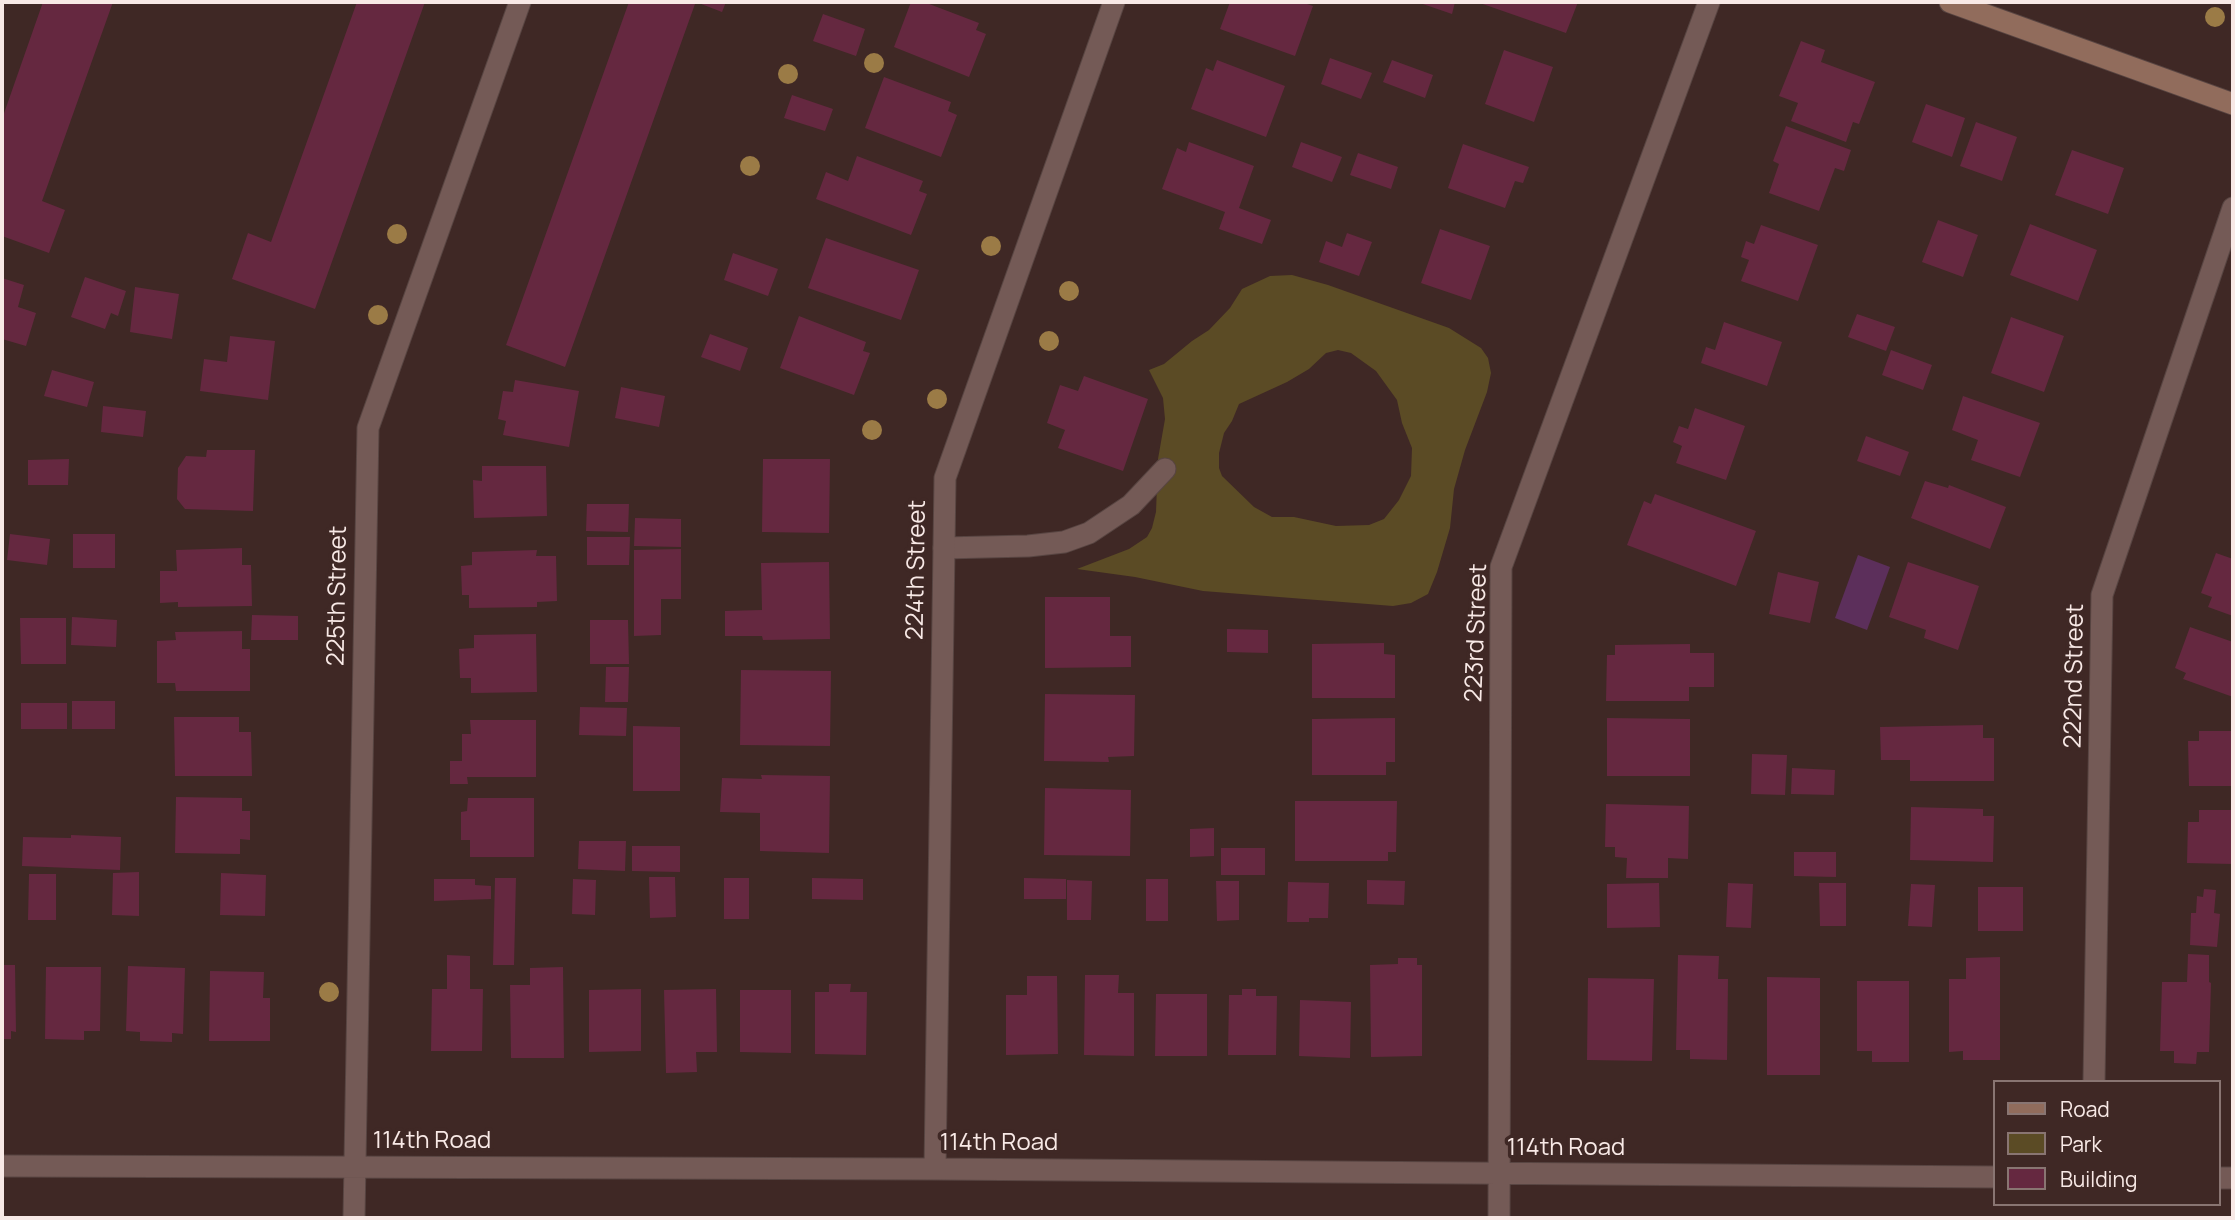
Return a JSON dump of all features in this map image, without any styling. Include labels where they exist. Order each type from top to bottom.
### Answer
[{"type":"main road","points":[[1950,2],[2233,104]]},
{"type":"street","name":"225th Street","points":[[354,1218],[368,428],[520,2]]},
{"type":"street","name":"224th Street","points":[[935,1169],[945,478],[1114,2]]},
{"type":"street","name":"223rd Street","points":[[1499,1218],[1501,568],[1710,2]]},
{"type":"street","name":"222nd Street","points":[[2094,1080],[2102,595],[2233,208]]},
{"type":"street","points":[[944,548],[1028,546],[1065,542],[1089,533],[1131,505],[1165,469]]},
{"type":"street","name":"114th Road","points":[[2,1167],[935,1169],[1994,1177]]},
{"type":"green space","points":[[1292,275],[1328,285],[1449,328],[1481,348],[1488,358],[1491,373],[1487,392],[1465,450],[1454,489],[1450,528],[1437,572],[1428,594],[1411,603],[1393,606],[1203,591],[1077,569],[1129,549],[1147,537],[1152,528],[1156,512],[1158,459],[1165,419],[1163,398],[1149,370],[1164,364],[1209,330],[1230,308],[1242,289],[1270,276]],"holes":[[[1338,350],[1351,353],[1376,371],[1397,400],[1412,448],[1411,476],[1399,500],[1384,519],[1369,525],[1336,526],[1294,517],[1272,517],[1254,507],[1222,476],[1219,453],[1224,433],[1239,404],[1287,382],[1309,369],[1326,353]]]},
{"type":"shaded area","points":[[1858,555],[1890,567],[1867,630],[1835,618]]},
{"type":"building","points":[[43,2],[113,2],[42,201],[65,210],[49,253],[2,236],[2,119]]},
{"type":"building","points":[[357,2],[425,2],[315,309],[232,279],[248,233],[271,242]]},
{"type":"building","points":[[629,2],[696,2],[565,367],[506,345]]},
{"type":"building","points":[[696,2],[726,2],[722,12]]},
{"type":"building","points":[[911,2],[924,2],[979,23],[976,30],[986,34],[969,77],[894,47]]},
{"type":"building","points":[[1230,2],[1301,2],[1313,6],[1295,56],[1220,29]]},
{"type":"building","points":[[1417,2],[1455,2],[1452,14]]},
{"type":"building","points":[[1477,2],[1578,2],[1566,33]]},
{"type":"building","points":[[823,14],[865,29],[856,56],[813,41]]},
{"type":"building","points":[[1801,41],[1825,50],[1821,62],[1875,82],[1859,124],[1853,122],[1846,142],[1791,121],[1798,103],[1779,96]]},
{"type":"building","points":[[1504,50],[1553,67],[1534,122],[1485,104]]},
{"type":"building","points":[[1330,58],[1372,73],[1361,99],[1321,84]]},
{"type":"building","points":[[1217,60],[1285,86],[1266,137],[1191,109],[1206,68],[1213,71]]},
{"type":"building","points":[[1392,60],[1433,75],[1425,98],[1383,82]]},
{"type":"building","points":[[884,77],[951,102],[948,111],[957,115],[941,157],[865,128]]},
{"type":"building","points":[[792,95],[833,109],[825,131],[784,118]]},
{"type":"building","points":[[1926,104],[1965,118],[1952,157],[1912,142]]},
{"type":"building","points":[[1976,122],[2017,137],[2002,181],[1960,166]]},
{"type":"building","points":[[1786,126],[1851,150],[1844,171],[1835,168],[1819,211],[1769,193],[1779,164],[1773,161]]},
{"type":"building","points":[[1189,142],[1254,166],[1239,208],[1271,220],[1262,244],[1219,229],[1225,212],[1162,189],[1177,148],[1186,152]]},
{"type":"building","points":[[1301,142],[1342,157],[1332,182],[1292,167]]},
{"type":"building","points":[[1463,144],[1529,167],[1523,183],[1515,181],[1505,208],[1448,188]]},
{"type":"building","points":[[2072,150],[2124,168],[2108,214],[2055,195]]},
{"type":"building","points":[[1358,153],[1398,167],[1391,189],[1350,175]]},
{"type":"building","points":[[857,156],[923,181],[919,191],[927,194],[911,235],[816,199],[826,172],[848,181]]},
{"type":"building","points":[[1938,220],[1978,235],[1963,277],[1922,262]]},
{"type":"building","points":[[2030,224],[2097,250],[2078,301],[2010,275]]},
{"type":"building","points":[[1761,225],[1818,245],[1798,301],[1741,281],[1749,260],[1741,257],[1746,241],[1754,244]]},
{"type":"building","points":[[1440,229],[1490,246],[1471,300],[1421,283]]},
{"type":"building","points":[[1347,233],[1372,242],[1359,276],[1319,262],[1326,241],[1342,247]]},
{"type":"building","points":[[826,238],[919,270],[901,320],[808,288]]},
{"type":"building","points":[[733,253],[778,269],[768,296],[724,280]]},
{"type":"building","points":[[85,277],[126,291],[118,316],[111,313],[105,329],[71,317]]},
{"type":"building","points":[[2,278],[24,285],[18,307],[36,313],[26,346],[2,339]]},
{"type":"building","points":[[135,287],[179,294],[172,339],[130,332]]},
{"type":"building","points":[[1857,314],[1895,327],[1886,351],[1848,337]]},
{"type":"building","points":[[799,316],[866,342],[863,351],[870,353],[854,395],[780,368]]},
{"type":"building","points":[[2011,317],[2064,336],[2044,392],[1991,373]]},
{"type":"building","points":[[1724,322],[1782,342],[1767,386],[1701,363],[1706,347],[1715,350]]},
{"type":"building","points":[[710,334],[748,348],[740,371],[701,357]]},
{"type":"building","points":[[230,336],[275,341],[268,400],[200,391],[204,359],[227,362]]},
{"type":"building","points":[[1891,350],[1932,365],[1923,390],[1882,375]]},
{"type":"building","points":[[52,370],[94,382],[87,407],[44,396]]},
{"type":"building","points":[[1084,376],[1148,399],[1123,471],[1058,448],[1065,430],[1047,423],[1060,385],[1078,391]]},
{"type":"building","points":[[515,380],[579,391],[569,447],[503,435],[506,421],[498,419],[503,391],[513,392]]},
{"type":"building","points":[[621,387],[665,396],[659,427],[615,418]]},
{"type":"building","points":[[1963,396],[2040,423],[2020,477],[1971,460],[1978,440],[1952,430]]},
{"type":"building","points":[[103,406],[146,411],[143,437],[101,432]]},
{"type":"building","points":[[1695,408],[1745,426],[1726,480],[1676,463],[1682,446],[1673,442],[1679,426],[1688,429]]},
{"type":"building","points":[[1866,436],[1909,452],[1900,476],[1857,461]]},
{"type":"building","points":[[207,450],[255,450],[253,511],[185,509],[177,499],[178,468],[186,456],[206,457]]},
{"type":"building","points":[[69,459],[68,485],[28,485],[28,460]]},
{"type":"building","points":[[763,459],[830,459],[829,533],[762,532]]},
{"type":"building","points":[[482,466],[546,466],[547,516],[474,518],[473,480],[482,481]]},
{"type":"building","points":[[1925,481],[1948,488],[1949,485],[2006,507],[1990,549],[1911,518]]},
{"type":"building","points":[[1655,494],[1756,531],[1736,586],[1627,545],[1644,501],[1651,504]]},
{"type":"building","points":[[587,504],[629,504],[628,532],[586,531]]},
{"type":"building","points":[[635,518],[681,519],[681,547],[634,546]]},
{"type":"building","points":[[10,534],[50,539],[47,565],[7,560]]},
{"type":"building","points":[[73,534],[115,534],[115,568],[73,568]]},
{"type":"building","points":[[587,537],[630,537],[629,565],[587,565]]},
{"type":"building","points":[[242,548],[242,565],[251,565],[252,606],[178,607],[178,602],[160,603],[160,571],[177,571],[176,550]]},
{"type":"building","points":[[681,549],[681,599],[661,599],[661,635],[634,636],[634,550]]},
{"type":"building","points":[[537,550],[536,556],[556,556],[557,601],[537,602],[537,607],[469,608],[469,595],[462,595],[461,566],[472,565],[472,552]]},
{"type":"building","points":[[2216,553],[2233,559],[2233,616],[2208,607],[2212,597],[2201,593]]},
{"type":"building","points":[[829,562],[830,639],[763,640],[762,636],[725,636],[725,611],[762,610],[761,563]]},
{"type":"building","points":[[1908,562],[1979,586],[1958,650],[1924,638],[1926,630],[1889,617]]},
{"type":"building","points":[[1778,572],[1819,582],[1810,623],[1769,614]]},
{"type":"building","points":[[1045,597],[1110,597],[1110,636],[1131,636],[1131,667],[1045,668]]},
{"type":"building","points":[[252,615],[298,616],[298,640],[251,640]]},
{"type":"building","points":[[72,617],[117,620],[116,647],[71,645]]},
{"type":"building","points":[[20,618],[66,618],[66,664],[21,664]]},
{"type":"building","points":[[590,620],[628,620],[629,664],[590,664]]},
{"type":"building","points":[[2190,627],[2233,642],[2233,697],[2183,679],[2186,673],[2175,668]]},
{"type":"building","points":[[1227,629],[1268,630],[1268,653],[1227,652]]},
{"type":"building","points":[[242,631],[242,649],[250,649],[250,691],[176,691],[175,683],[157,683],[157,641],[176,640],[175,632]]},
{"type":"building","points":[[536,634],[537,692],[471,693],[471,678],[460,678],[459,649],[474,648],[474,635]]},
{"type":"building","points":[[1384,643],[1384,654],[1395,655],[1395,698],[1312,698],[1312,644]]},
{"type":"building","points":[[1690,644],[1690,653],[1714,653],[1714,687],[1689,687],[1689,701],[1606,701],[1607,655],[1615,655],[1615,645]]},
{"type":"building","points":[[606,667],[629,667],[628,702],[605,702]]},
{"type":"building","points":[[741,670],[831,671],[830,746],[740,745]]},
{"type":"building","points":[[1045,694],[1135,695],[1134,756],[1108,757],[1109,762],[1044,761]]},
{"type":"building","points":[[72,701],[115,701],[115,729],[72,729]]},
{"type":"building","points":[[21,703],[67,703],[67,729],[21,729]]},
{"type":"building","points":[[580,707],[627,708],[626,736],[579,735]]},
{"type":"building","points":[[174,717],[239,717],[239,732],[251,732],[252,776],[175,776]]},
{"type":"building","points":[[1395,718],[1395,762],[1386,762],[1386,775],[1312,775],[1312,719]]},
{"type":"building","points":[[1607,718],[1690,719],[1690,776],[1607,776]]},
{"type":"building","points":[[470,720],[536,720],[536,777],[467,777],[468,784],[450,784],[450,761],[462,761],[462,734],[471,734]]},
{"type":"building","points":[[1983,725],[1983,738],[1994,738],[1994,781],[1910,781],[1910,760],[1881,760],[1880,727]]},
{"type":"building","points":[[633,726],[680,727],[680,791],[633,791]]},
{"type":"building","points":[[2199,731],[2233,731],[2233,786],[2189,786],[2188,741],[2199,741]]},
{"type":"building","points":[[1752,754],[1787,755],[1785,795],[1751,794]]},
{"type":"building","points":[[1792,768],[1835,770],[1834,795],[1791,794]]},
{"type":"building","points":[[761,775],[830,776],[829,853],[760,851],[760,813],[720,812],[722,778],[762,779]]},
{"type":"building","points":[[1045,788],[1131,790],[1130,856],[1044,855]]},
{"type":"building","points":[[176,797],[242,798],[242,811],[250,811],[250,840],[240,839],[240,854],[175,853]]},
{"type":"building","points":[[468,798],[534,798],[534,857],[470,857],[470,840],[461,840],[461,812],[467,811]]},
{"type":"building","points":[[1295,801],[1397,801],[1396,852],[1388,852],[1388,861],[1295,861]]},
{"type":"building","points":[[1606,804],[1689,806],[1688,859],[1668,858],[1668,878],[1626,878],[1627,858],[1615,857],[1615,847],[1605,847]]},
{"type":"building","points":[[1911,807],[1983,809],[1983,816],[1994,816],[1993,862],[1910,860]]},
{"type":"building","points":[[2199,810],[2233,810],[2233,864],[2187,863],[2188,822],[2199,822]]},
{"type":"building","points":[[1214,828],[1214,856],[1190,857],[1190,829]]},
{"type":"building","points":[[71,835],[121,837],[120,870],[22,866],[23,837],[71,838]]},
{"type":"building","points":[[579,841],[626,841],[625,871],[578,869]]},
{"type":"building","points":[[632,846],[680,846],[680,872],[632,871]]},
{"type":"building","points":[[1221,848],[1265,848],[1265,875],[1221,875]]},
{"type":"building","points":[[1794,852],[1836,852],[1836,877],[1794,876]]},
{"type":"building","points":[[139,872],[139,916],[112,915],[113,873]]},
{"type":"building","points":[[221,873],[266,875],[265,916],[220,915]]},
{"type":"building","points":[[29,874],[56,874],[56,920],[28,920]]},
{"type":"building","points":[[649,877],[675,877],[676,917],[650,918]]},
{"type":"building","points":[[495,878],[516,878],[514,965],[493,965]]},
{"type":"building","points":[[724,878],[749,878],[749,919],[724,919]]},
{"type":"building","points":[[812,878],[863,879],[863,900],[812,899]]},
{"type":"building","points":[[1024,878],[1066,879],[1066,899],[1024,899]]},
{"type":"building","points":[[434,879],[475,879],[475,885],[491,886],[491,899],[434,901]]},
{"type":"building","points":[[573,879],[596,880],[595,915],[572,914]]},
{"type":"building","points":[[1146,879],[1168,879],[1168,921],[1146,921]]},
{"type":"building","points":[[1067,880],[1092,881],[1091,920],[1067,920]]},
{"type":"building","points":[[1367,880],[1405,881],[1404,905],[1367,904]]},
{"type":"building","points":[[1216,881],[1239,881],[1239,920],[1217,921]]},
{"type":"building","points":[[1288,882],[1329,883],[1328,918],[1309,918],[1309,922],[1287,922]]},
{"type":"building","points":[[1659,883],[1660,927],[1607,928],[1607,884]]},
{"type":"building","points":[[1728,883],[1753,884],[1751,928],[1726,927]]},
{"type":"building","points":[[1819,883],[1846,883],[1846,926],[1820,926]]},
{"type":"building","points":[[1911,884],[1935,885],[1932,927],[1908,926]]},
{"type":"building","points":[[1978,887],[2023,887],[2023,931],[1978,931]]},
{"type":"building","points":[[2204,889],[2216,890],[2214,913],[2220,914],[2217,947],[2190,945],[2191,913],[2196,913],[2197,896],[2203,897]]},
{"type":"building","points":[[2188,954],[2209,955],[2209,1052],[2197,1052],[2196,1064],[2174,1063],[2174,1051],[2160,1051],[2162,982],[2187,982]]},
{"type":"building","points":[[447,955],[470,956],[470,989],[483,989],[482,1051],[431,1051],[432,989],[447,989]]},
{"type":"building","points":[[1678,955],[1719,956],[1718,979],[1728,979],[1727,1060],[1690,1059],[1690,1050],[1676,1050]]},
{"type":"building","points":[[2000,957],[2000,1060],[1963,1060],[1963,1051],[1949,1052],[1949,979],[1966,979],[1966,958]]},
{"type":"building","points":[[1398,958],[1417,958],[1417,965],[1422,965],[1422,1056],[1371,1057],[1370,965],[1398,964]]},
{"type":"building","points":[[2,965],[15,965],[16,1032],[11,1031],[11,1039],[2,1039]]},
{"type":"building","points":[[128,966],[185,968],[183,1034],[172,1033],[172,1042],[140,1041],[140,1032],[126,1031]]},
{"type":"building","points":[[46,967],[101,967],[100,1031],[84,1031],[84,1040],[45,1039]]},
{"type":"building","points":[[563,967],[564,1058],[511,1058],[510,985],[530,985],[530,968]]},
{"type":"building","points":[[210,971],[264,972],[263,998],[270,998],[270,1041],[209,1041]]},
{"type":"building","points":[[1085,975],[1119,975],[1118,993],[1134,993],[1134,1056],[1084,1055]]},
{"type":"building","points":[[1027,976],[1057,976],[1058,1054],[1006,1055],[1006,995],[1027,995]]},
{"type":"building","points":[[1767,977],[1820,978],[1820,1075],[1767,1075]]},
{"type":"building","points":[[1588,978],[1654,979],[1652,1061],[1587,1060]]},
{"type":"building","points":[[1857,981],[1909,981],[1909,1062],[1872,1062],[1872,1051],[1857,1051]]},
{"type":"building","points":[[829,984],[851,984],[850,992],[867,992],[866,1055],[815,1054],[815,992],[829,992]]},
{"type":"building","points":[[641,989],[641,1051],[589,1052],[589,990]]},
{"type":"building","points":[[716,989],[717,1052],[696,1052],[697,1072],[666,1073],[664,990]]},
{"type":"building","points":[[1242,989],[1256,989],[1256,996],[1277,996],[1276,1055],[1228,1055],[1229,995],[1242,995]]},
{"type":"building","points":[[740,990],[791,990],[791,1053],[740,1052]]},
{"type":"building","points":[[1156,994],[1207,994],[1207,1056],[1155,1056]]},
{"type":"building","points":[[1300,1000],[1351,1002],[1350,1058],[1299,1056]]}]
